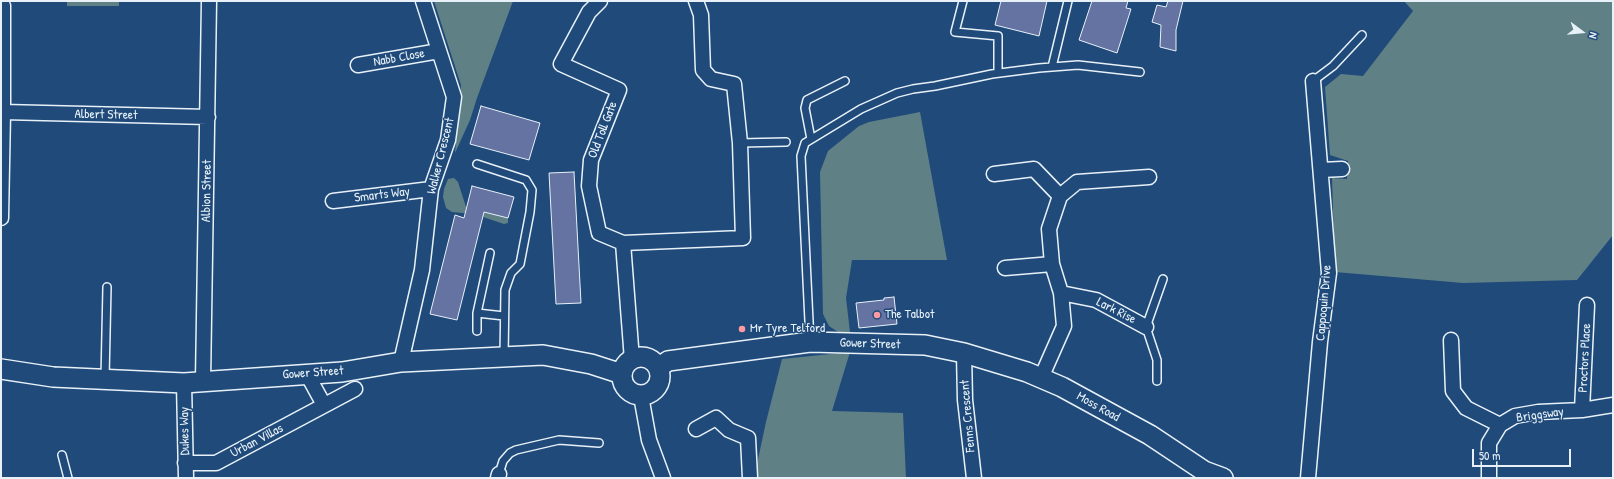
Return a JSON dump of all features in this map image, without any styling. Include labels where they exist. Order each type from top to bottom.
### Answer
[{"type":"street","name":"Albion Street","points":[[203,381],[210,1]]},
{"type":"street","name":"Walker Crescent","points":[[401,362],[422,270],[431,188],[448,140],[454,97],[423,1]]},
{"type":"street","name":"Old Toll Gate","points":[[600,1],[589,12],[562,64],[619,90],[591,160],[589,186],[599,233],[624,243],[743,238],[740,143],[734,84],[711,79],[703,70],[701,15],[696,1]]},
{"type":"street","points":[[1,3],[3,6],[1,218]]},
{"type":"street","name":"Nabb Close","points":[[358,65],[439,51]]},
{"type":"street","name":"Cappoquin Drive","points":[[1308,478],[1320,342],[1329,274],[1313,81]]},
{"type":"street","name":"Albert Street","points":[[3,112],[208,117]]},
{"type":"street","points":[[994,174],[1034,169],[1060,196]]},
{"type":"street","points":[[1321,170],[1342,169]]},
{"type":"street","points":[[1041,378],[1064,326],[1061,294],[1052,264],[1049,229],[1060,196],[1078,182],[1149,177]]},
{"type":"street","name":"Smarts Way","points":[[333,201],[431,188]]},
{"type":"street","points":[[624,243],[627,367],[623,382],[626,388],[634,395],[641,396],[649,394],[655,390],[659,383],[660,376],[658,368]]},
{"type":"street","points":[[1005,268],[1052,264]]},
{"type":"street","name":"Lark Rise","points":[[1061,294],[1096,300],[1146,327]]},
{"type":"street","name":"Proctors Place","points":[[1582,410],[1587,305]]},
{"type":"street","points":[[1451,340],[1453,391],[1466,408],[1500,425]]},
{"type":"street","name":"Gower Street","points":[[1,369],[53,377],[105,381],[184,383],[342,372],[401,362],[542,355],[591,364],[627,367],[640,357],[649,358],[658,368],[668,361],[810,342],[925,345],[964,354]]},
{"type":"street","name":"Moss Road","points":[[964,354],[1028,372],[1062,387],[1150,435],[1204,471],[1223,478]]},
{"type":"street","name":"Fenns Crescent","points":[[964,354],[965,400],[974,478]]},
{"type":"street","points":[[307,374],[324,405]]},
{"type":"street","name":"Dukes Way","points":[[184,383],[186,478]]},
{"type":"street","name":"Urban Villas","points":[[185,463],[216,463],[356,389]]},
{"type":"street","points":[[641,396],[649,440],[663,478]]},
{"type":"street","name":"Briggsway","points":[[1488,478],[1490,443],[1500,425],[1515,416],[1538,412],[1582,410],[1613,405]]},
{"type":"street","points":[[696,429],[716,418],[729,430],[748,438],[750,478]]},
{"type":"lane","points":[[963,1],[955,32],[998,36],[998,73]]},
{"type":"lane","points":[[1052,67],[1068,1]]},
{"type":"lane","points":[[1313,81],[1332,66],[1362,35]]},
{"type":"lane","points":[[810,342],[801,156],[805,143],[861,110],[897,93],[913,89],[998,73],[1078,65],[1140,72]]},
{"type":"lane","points":[[811,139],[805,108],[807,100],[845,81]]},
{"type":"lane","points":[[740,143],[786,142]]},
{"type":"lane","points":[[477,164],[526,180],[532,190],[526,236],[520,264],[511,273],[505,290],[504,357]]},
{"type":"lane","points":[[478,331],[477,313],[490,253]]},
{"type":"lane","points":[[1157,381],[1157,360],[1146,327],[1163,278]]},
{"type":"lane","points":[[105,381],[107,287]]},
{"type":"lane","points":[[477,313],[504,316]]},
{"type":"lane","points":[[498,476],[503,461],[510,453],[516,450],[559,440],[599,443]]},
{"type":"lane","points":[[62,455],[68,478]]},
{"type":"green space","points":[[67,1],[119,1],[119,6],[67,6]]},
{"type":"green space","points":[[434,1],[513,1],[470,120],[455,153],[461,85]]},
{"type":"green space","points":[[1404,1],[1613,1],[1613,235],[1577,280],[1463,283],[1335,272],[1332,178],[1347,179],[1348,161],[1330,155],[1325,87],[1341,74],[1363,76],[1413,11]]},
{"type":"green space","points":[[920,112],[947,260],[852,260],[846,298],[850,332],[838,332],[829,326],[823,314],[820,172],[828,151],[859,126],[869,122]]},
{"type":"green space","points":[[454,178],[458,182],[466,207],[508,218],[508,223],[504,224],[474,214],[452,212],[446,208],[443,197],[444,189],[448,179]]},
{"type":"green space","points":[[850,352],[832,411],[903,413],[906,478],[754,478],[782,359]]},
{"type":"building","points":[[1001,1],[1047,1],[1039,36],[995,25]]},
{"type":"building","points":[[1092,1],[1128,1],[1126,8],[1131,9],[1117,53],[1079,40]]},
{"type":"building","points":[[1168,1],[1183,1],[1176,30],[1176,51],[1160,47],[1161,25],[1152,22],[1157,5],[1166,7]]},
{"type":"building","points":[[481,106],[540,123],[529,160],[470,144]]},
{"type":"building","points":[[574,172],[581,303],[556,304],[549,173]]},
{"type":"building","points":[[472,186],[514,197],[508,218],[484,212],[457,320],[430,314],[455,215],[464,218]]},
{"type":"building","name":"The Talbot","points":[[894,297],[897,324],[859,328],[856,303],[884,300],[884,298]]},
{"type":"place","name":"The Talbot","points":[[877,315]]},
{"type":"place","name":"Mr Tyre Telford","points":[[742,329]]}]
